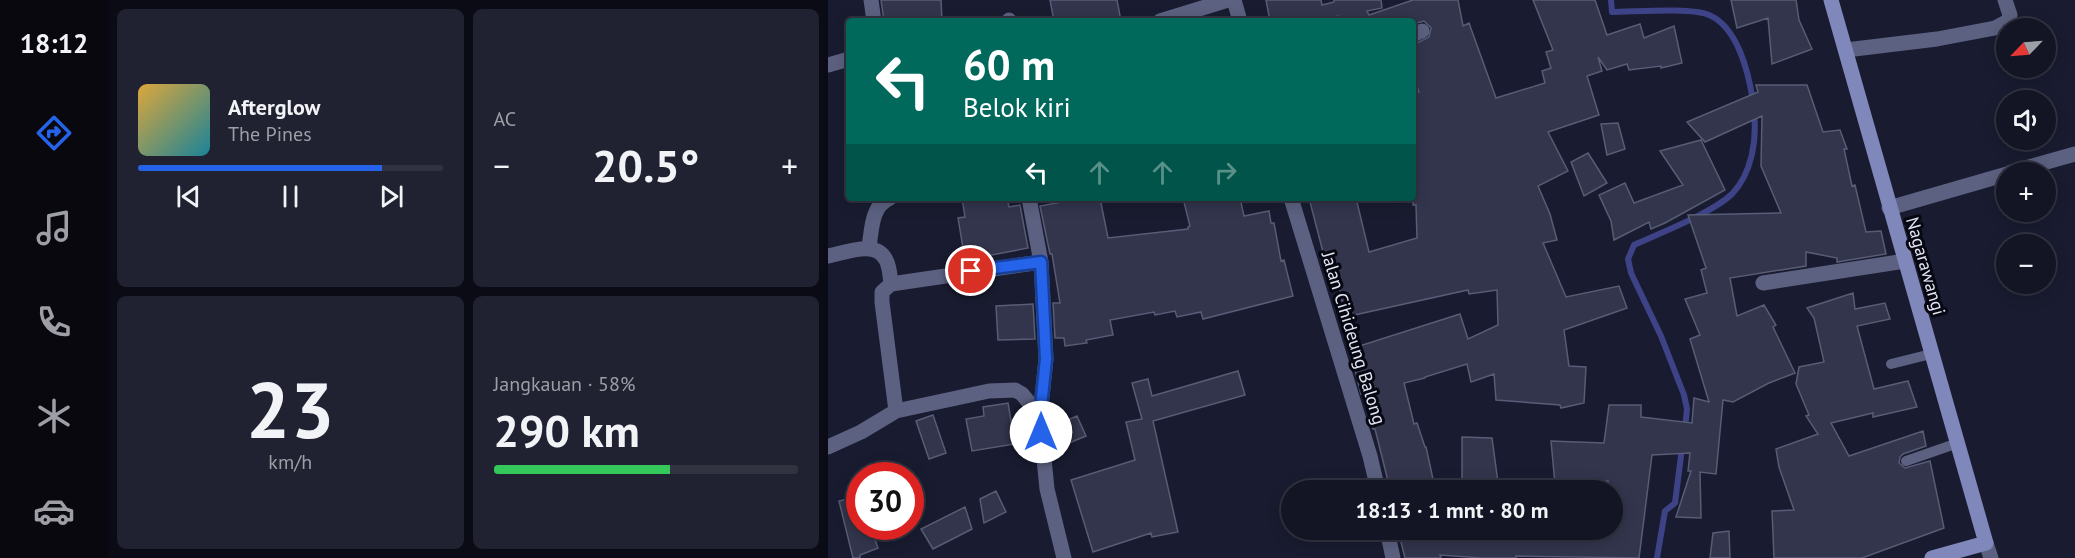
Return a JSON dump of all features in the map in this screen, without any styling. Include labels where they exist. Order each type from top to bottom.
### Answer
[{"type":"main road","name":"Nagarawangi","points":[[1831,0],[1986,543]]},
{"type":"main road","points":[[1932,558],[1986,543]]},
{"type":"street","points":[[871,0],[874,18]]},
{"type":"street","points":[[1170,18],[1228,0]]},
{"type":"street","points":[[1234,0],[1239,18]]},
{"type":"street","points":[[1846,50],[1937,39],[1995,28],[2008,21],[2010,15],[2005,0]]},
{"type":"street","points":[[828,65],[846,60]]},
{"type":"street","points":[[2047,162],[2075,154]]},
{"type":"street","points":[[1889,208],[1996,177]]},
{"type":"street","points":[[869,247],[875,213],[879,205],[885,201]]},
{"type":"street","points":[[1030,201],[1041,262],[1046,359],[1040,416],[1047,489],[1064,558]]},
{"type":"street","name":"Jalan Cihideung Balong","points":[[1292,201],[1376,480]]},
{"type":"street","points":[[828,256],[869,247],[882,253],[887,261],[891,284]]},
{"type":"street","points":[[1763,283],[1905,261]]},
{"type":"street","points":[[896,411],[882,292],[891,284],[1041,262]]},
{"type":"street","points":[[828,447],[861,432],[896,411],[989,391],[1015,390],[1022,394],[1040,416]]},
{"type":"street","points":[[1389,540],[1393,558]]},
{"type":"street","points":[[1986,543],[1991,558]]},
{"type":"lane","points":[[1891,364],[1931,354]]},
{"type":"lane","points":[[1906,460],[1958,443]]},
{"type":"building","points":[[881,0],[941,0],[942,18],[884,18]]},
{"type":"building","points":[[1050,0],[1117,0],[1120,18],[1053,18]]},
{"type":"building","points":[[1266,0],[1321,0],[1322,5],[1334,2],[1334,0],[1381,0],[1382,8],[1367,11],[1369,15],[1413,0],[1458,0],[1463,26],[1469,23],[1496,98],[1545,83],[1542,71],[1551,68],[1546,52],[1553,50],[1533,0],[1595,0],[1607,35],[1640,24],[1644,38],[1674,26],[1682,63],[1661,68],[1661,66],[1629,70],[1627,64],[1607,70],[1598,57],[1602,71],[1587,76],[1599,115],[1548,132],[1568,171],[1538,186],[1550,214],[1557,240],[1543,243],[1566,297],[1619,286],[1627,308],[1564,330],[1569,366],[1586,367],[1584,403],[1561,408],[1560,405],[1496,400],[1494,374],[1471,382],[1467,364],[1404,383],[1414,424],[1417,423],[1426,447],[1433,479],[1429,480],[1388,480],[1365,393],[1361,394],[1350,349],[1460,314],[1468,339],[1498,325],[1497,290],[1469,294],[1468,290],[1345,317],[1333,254],[1324,256],[1310,201],[1357,201],[1369,252],[1417,238],[1416,205],[1413,205],[1413,201],[1416,201],[1416,93],[1419,92],[1416,83],[1416,44],[1429,37],[1431,28],[1424,21],[1416,23],[1416,18],[1339,18],[1338,16],[1269,18]]},
{"type":"building","points":[[1731,0],[1796,0],[1799,20],[1812,49],[1772,64],[1768,18],[1737,28]]},
{"type":"building","points":[[1756,85],[1807,85],[1823,132],[1840,130],[1847,149],[1844,149],[1852,186],[1855,185],[1866,232],[1881,231],[1886,254],[1837,262],[1837,258],[1806,252],[1806,266],[1730,278],[1737,316],[1764,305],[1776,325],[1773,327],[1795,373],[1769,383],[1733,402],[1723,400],[1716,474],[1700,472],[1701,518],[1676,517],[1691,471],[1688,471],[1690,453],[1652,455],[1639,558],[1516,556],[1516,558],[1482,558],[1440,555],[1441,558],[1405,558],[1400,540],[1623,540],[1623,480],[1555,480],[1551,441],[1604,443],[1609,405],[1641,405],[1641,417],[1692,423],[1694,398],[1709,402],[1690,339],[1700,335],[1685,299],[1707,293],[1701,270],[1706,268],[1688,215],[1781,213],[1761,166],[1762,116],[1705,142],[1687,122],[1758,92]]},
{"type":"building","points":[[1618,123],[1625,149],[1607,155],[1601,124]]},
{"type":"building","points":[[1701,140],[1725,190],[1665,223],[1651,229],[1649,222],[1614,240],[1611,221],[1599,195],[1625,183],[1634,203],[1683,185],[1660,151]]},
{"type":"building","points":[[1588,153],[1607,183],[1584,196],[1571,162]]},
{"type":"building","points":[[962,201],[1008,201],[1009,207],[1020,205],[1028,248],[965,260],[958,218],[965,217]]},
{"type":"building","points":[[1067,201],[1101,201],[1108,238],[1188,229],[1190,226],[1184,201],[1241,201],[1244,216],[1269,211],[1271,223],[1274,223],[1281,261],[1284,260],[1293,296],[1203,319],[1201,312],[1177,317],[1175,311],[1155,315],[1154,312],[1110,320],[1113,335],[1086,340],[1087,343],[1065,346],[1064,338],[1055,338],[1053,303],[1060,303],[1052,254],[1050,254],[1040,206]]},
{"type":"building","points":[[1853,293],[1855,309],[1885,303],[1890,319],[1857,326],[1874,389],[1908,381],[1917,407],[1873,417],[1873,413],[1831,423],[1849,456],[1923,431],[1926,446],[1903,454],[1899,463],[1905,468],[1930,461],[1944,528],[1862,558],[1774,558],[1772,511],[1794,510],[1779,467],[1776,449],[1818,434],[1806,416],[1809,415],[1796,384],[1799,367],[1824,362],[1814,318],[1807,308]]},
{"type":"building","points":[[1033,304],[1035,339],[998,340],[996,306]]},
{"type":"building","points":[[1238,371],[1245,395],[1153,421],[1178,532],[1152,537],[1151,533],[1093,552],[1071,480],[1135,460],[1126,422],[1142,419],[1132,383],[1148,379],[1152,396]]},
{"type":"building","points":[[1008,403],[1015,444],[972,451],[966,419],[984,416],[983,407]]},
{"type":"building","points":[[933,415],[946,453],[929,459],[916,421]]},
{"type":"building","points":[[1077,416],[1086,436],[1059,447],[1051,427]]},
{"type":"building","points":[[1462,437],[1492,438],[1498,480],[1462,480]]},
{"type":"building","points":[[996,491],[1006,512],[984,523],[980,499]]},
{"type":"building","points":[[846,499],[846,530],[839,501]]},
{"type":"building","points":[[965,507],[972,529],[933,549],[924,534],[924,528]]},
{"type":"building","points":[[1729,531],[1730,558],[1710,558],[1713,533]]},
{"type":"building","points":[[849,540],[875,540],[878,548],[860,555],[860,558],[853,558]]},
{"type":"waterway","points":[[1611,0],[1612,12],[1689,11],[1709,15],[1719,21],[1735,40],[1749,78],[1753,102]]},
{"type":"waterway","points":[[1685,429],[1687,409],[1684,395],[1661,336],[1631,273],[1628,259],[1634,245],[1712,208],[1739,186],[1752,156],[1755,134],[1754,112]]},
{"type":"waterway","points":[[1657,558],[1665,511],[1675,503],[1682,448]]},
{"type":"route","points":[[971,271],[1041,262],[1046,359],[1040,416],[1041,432]]}]
